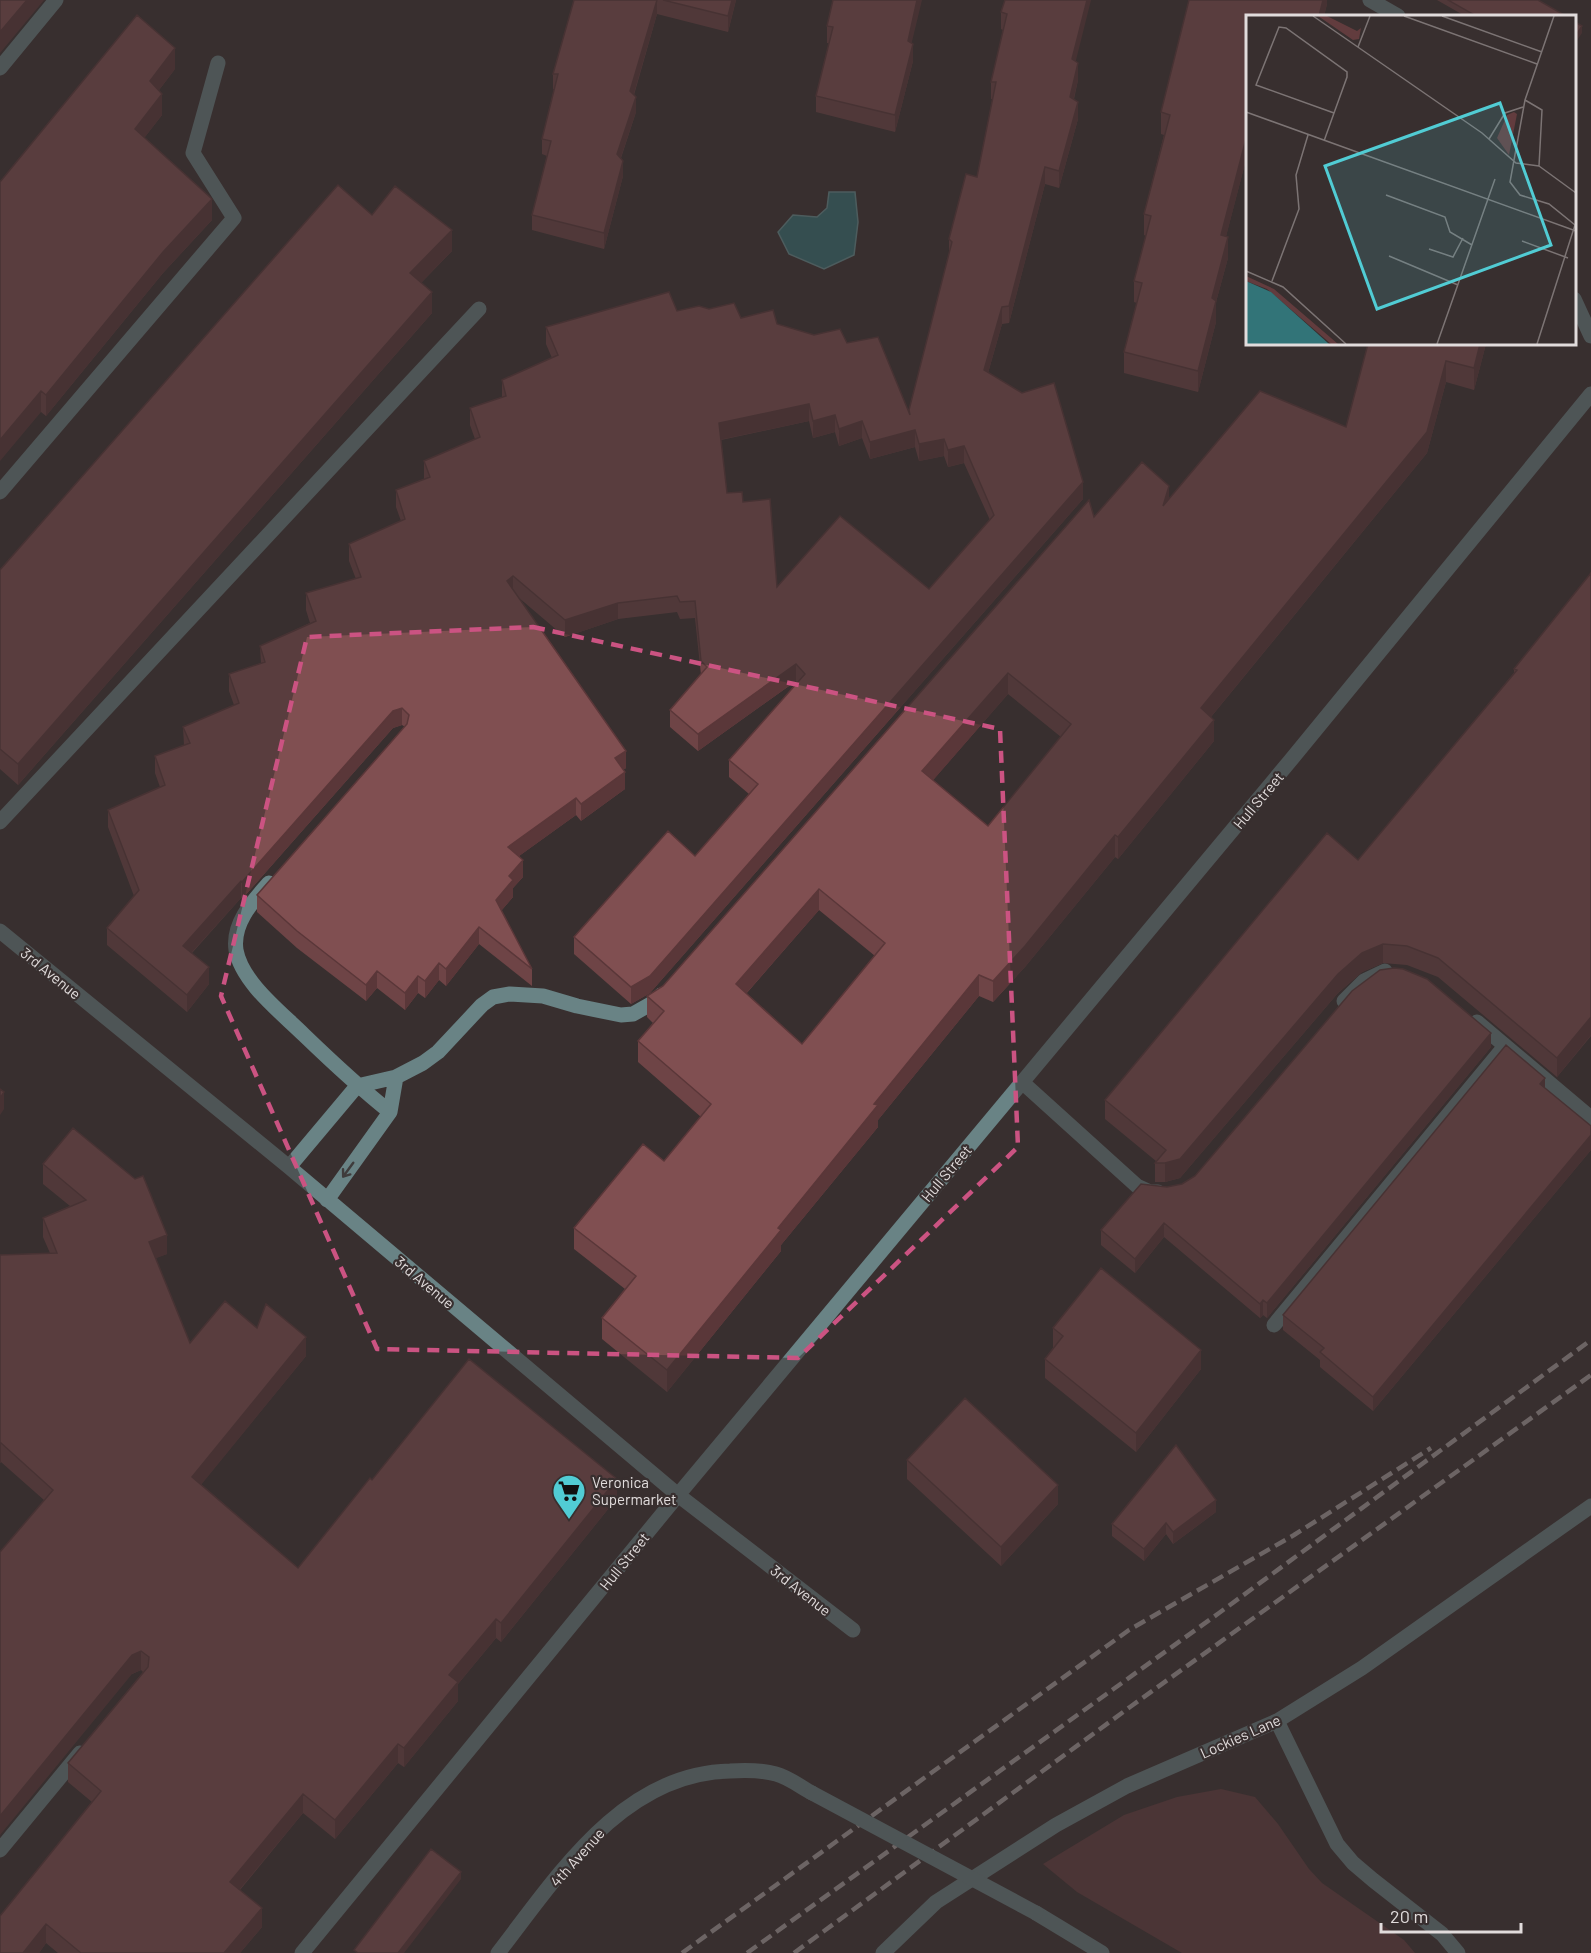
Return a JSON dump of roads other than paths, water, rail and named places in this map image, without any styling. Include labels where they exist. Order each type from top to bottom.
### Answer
[{"type":"street","points":[[0,68],[56,0]]},
{"type":"street","points":[[1370,0],[1396,15]]},
{"type":"street","points":[[0,492],[234,218],[193,153],[218,63]]},
{"type":"street","points":[[1576,301],[1591,336]]},
{"type":"street","points":[[0,822],[479,309]]},
{"type":"street","name":"Hull Street","points":[[302,1953],[678,1495],[1290,761],[1591,394]]},
{"type":"street","points":[[279,872],[249,906],[240,922],[236,938],[236,950],[240,963],[248,977],[265,997],[357,1086],[390,1112]]},
{"type":"street","name":"3rd Avenue","points":[[0,931],[290,1167],[678,1495],[853,1630]]},
{"type":"street","points":[[1338,1008],[1364,981],[1387,971],[1397,972]]},
{"type":"street","points":[[290,1167],[357,1086],[396,1077],[423,1063],[438,1052],[482,1005],[493,997],[510,994],[543,996],[621,1015],[633,1014],[656,1001],[671,983]]},
{"type":"street","points":[[1468,1015],[1591,1118]]},
{"type":"street","points":[[1274,1325],[1505,1046]]},
{"type":"street","points":[[327,1200],[390,1112],[396,1077]]},
{"type":"street","points":[[1022,1082],[1137,1186],[1150,1192],[1175,1190]]},
{"type":"street","name":"Lockies Lane","points":[[883,1953],[936,1902],[1056,1825],[1127,1786],[1277,1721],[1362,1668],[1591,1506]]},
{"type":"street","points":[[1277,1721],[1337,1844],[1353,1863],[1442,1934],[1458,1953]]},
{"type":"street","points":[[0,1850],[89,1742]]},
{"type":"street","name":"4th Avenue","points":[[498,1953],[582,1848],[603,1826],[651,1794],[679,1780],[716,1771],[748,1770],[776,1774],[1036,1913],[1102,1953]]},
{"type":"water","points":[[829,192],[855,192],[858,222],[854,255],[824,269],[789,254],[778,232],[793,215],[817,217],[827,208]]},
{"type":"railway","points":[[747,1953],[1219,1613],[1591,1340]]},
{"type":"railway","points":[[794,1953],[1130,1707],[1591,1375]]},
{"type":"railway","points":[[682,1953],[1129,1630],[1294,1535],[1431,1448]]},
{"type":"place","name":"Veronica Supermarket","points":[[569,1520]]}]
